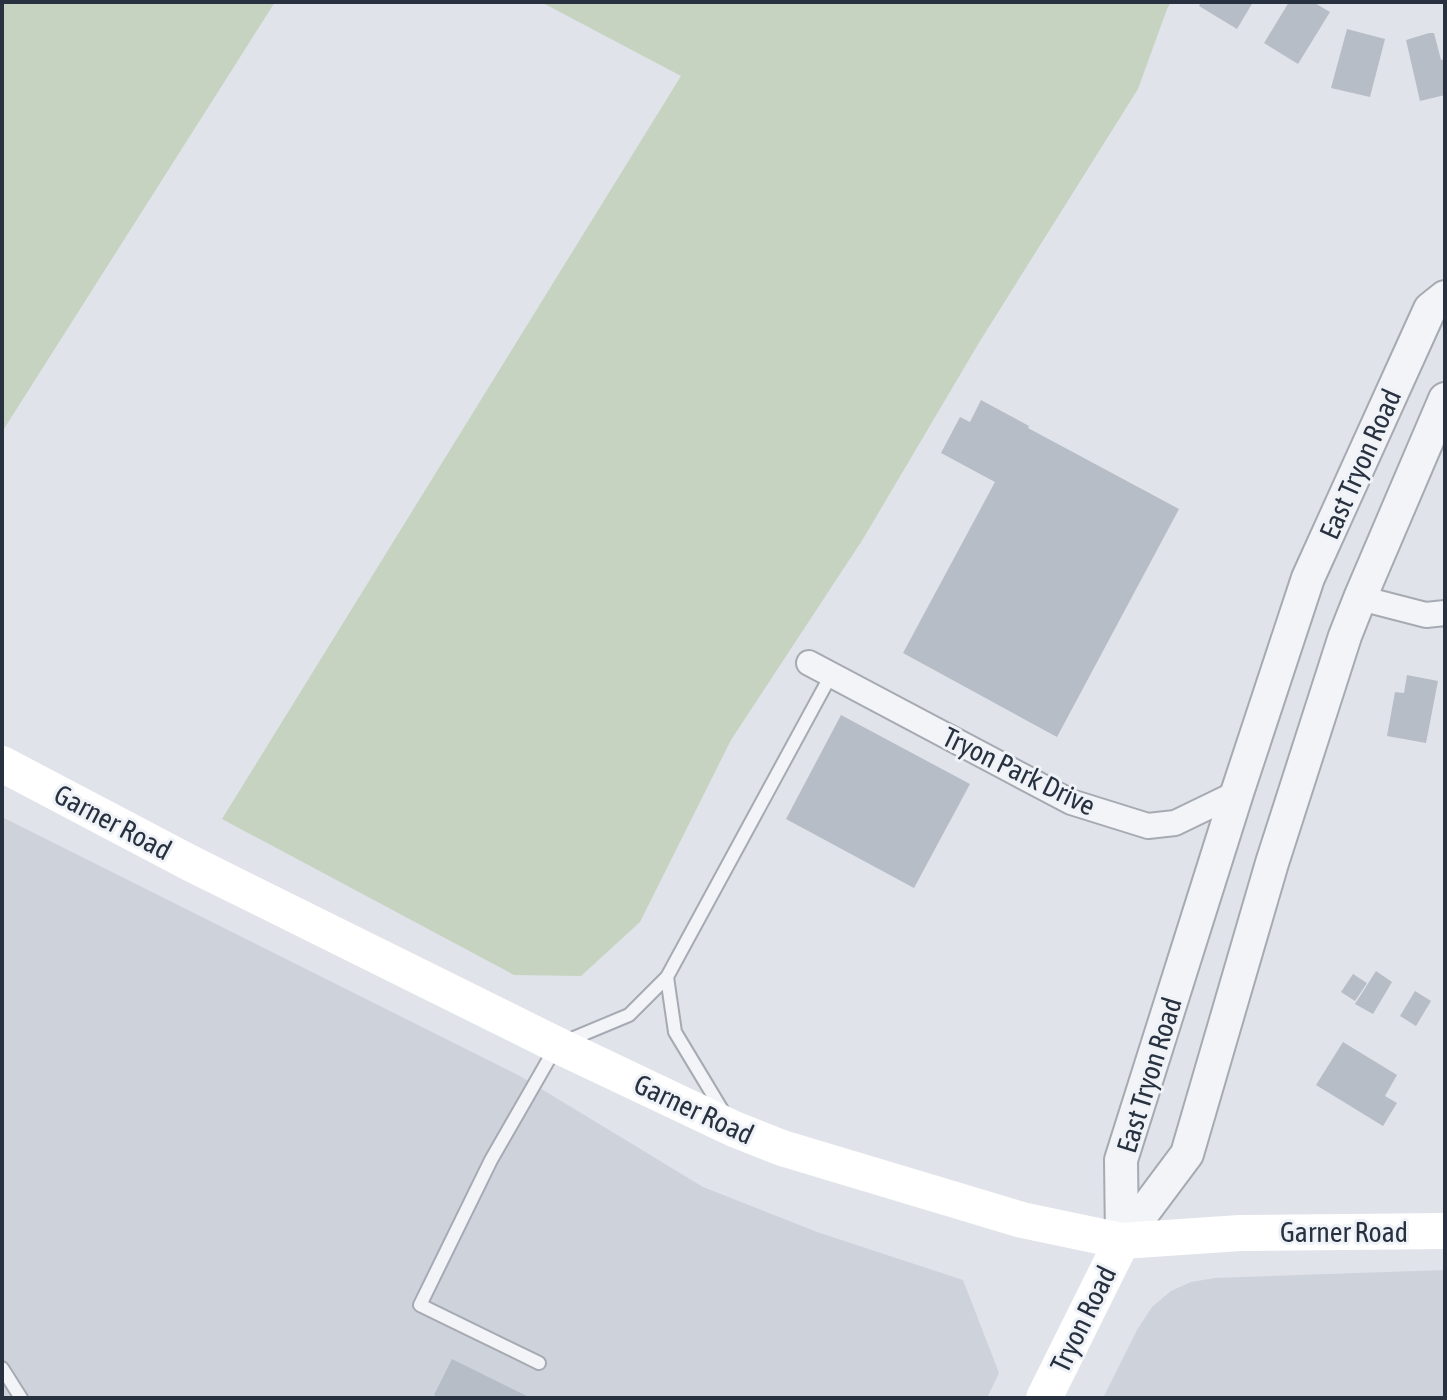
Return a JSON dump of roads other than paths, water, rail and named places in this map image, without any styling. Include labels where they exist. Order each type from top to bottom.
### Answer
[{"type":"main road","name":"Garner Road","points":[[2,764],[190,863],[557,1045],[734,1129],[782,1148],[1022,1220],[1122,1241],[1240,1233],[1445,1231]]},
{"type":"main road","name":"Tryon Road","points":[[1044,1398],[1122,1241]]},
{"type":"street","name":"East Tryon Road","points":[[1122,1241],[1121,1160],[1308,578],[1430,309],[1445,297]]},
{"type":"street","name":"East Tryon Road","points":[[1122,1241],[1187,1154],[1272,863],[1345,636],[1445,399]]},
{"type":"street","points":[[1360,598],[1426,615],[1445,613]]},
{"type":"street","name":"Tryon Park Drive","points":[[809,663],[1071,802],[1148,826],[1175,823],[1237,793]]},
{"type":"lane","points":[[539,1363],[420,1305],[491,1160],[557,1045],[629,1015],[667,977],[831,675]]},
{"type":"lane","points":[[667,977],[675,1032],[734,1129]]},
{"type":"lane","points":[[2,1368],[21,1398]]}]
